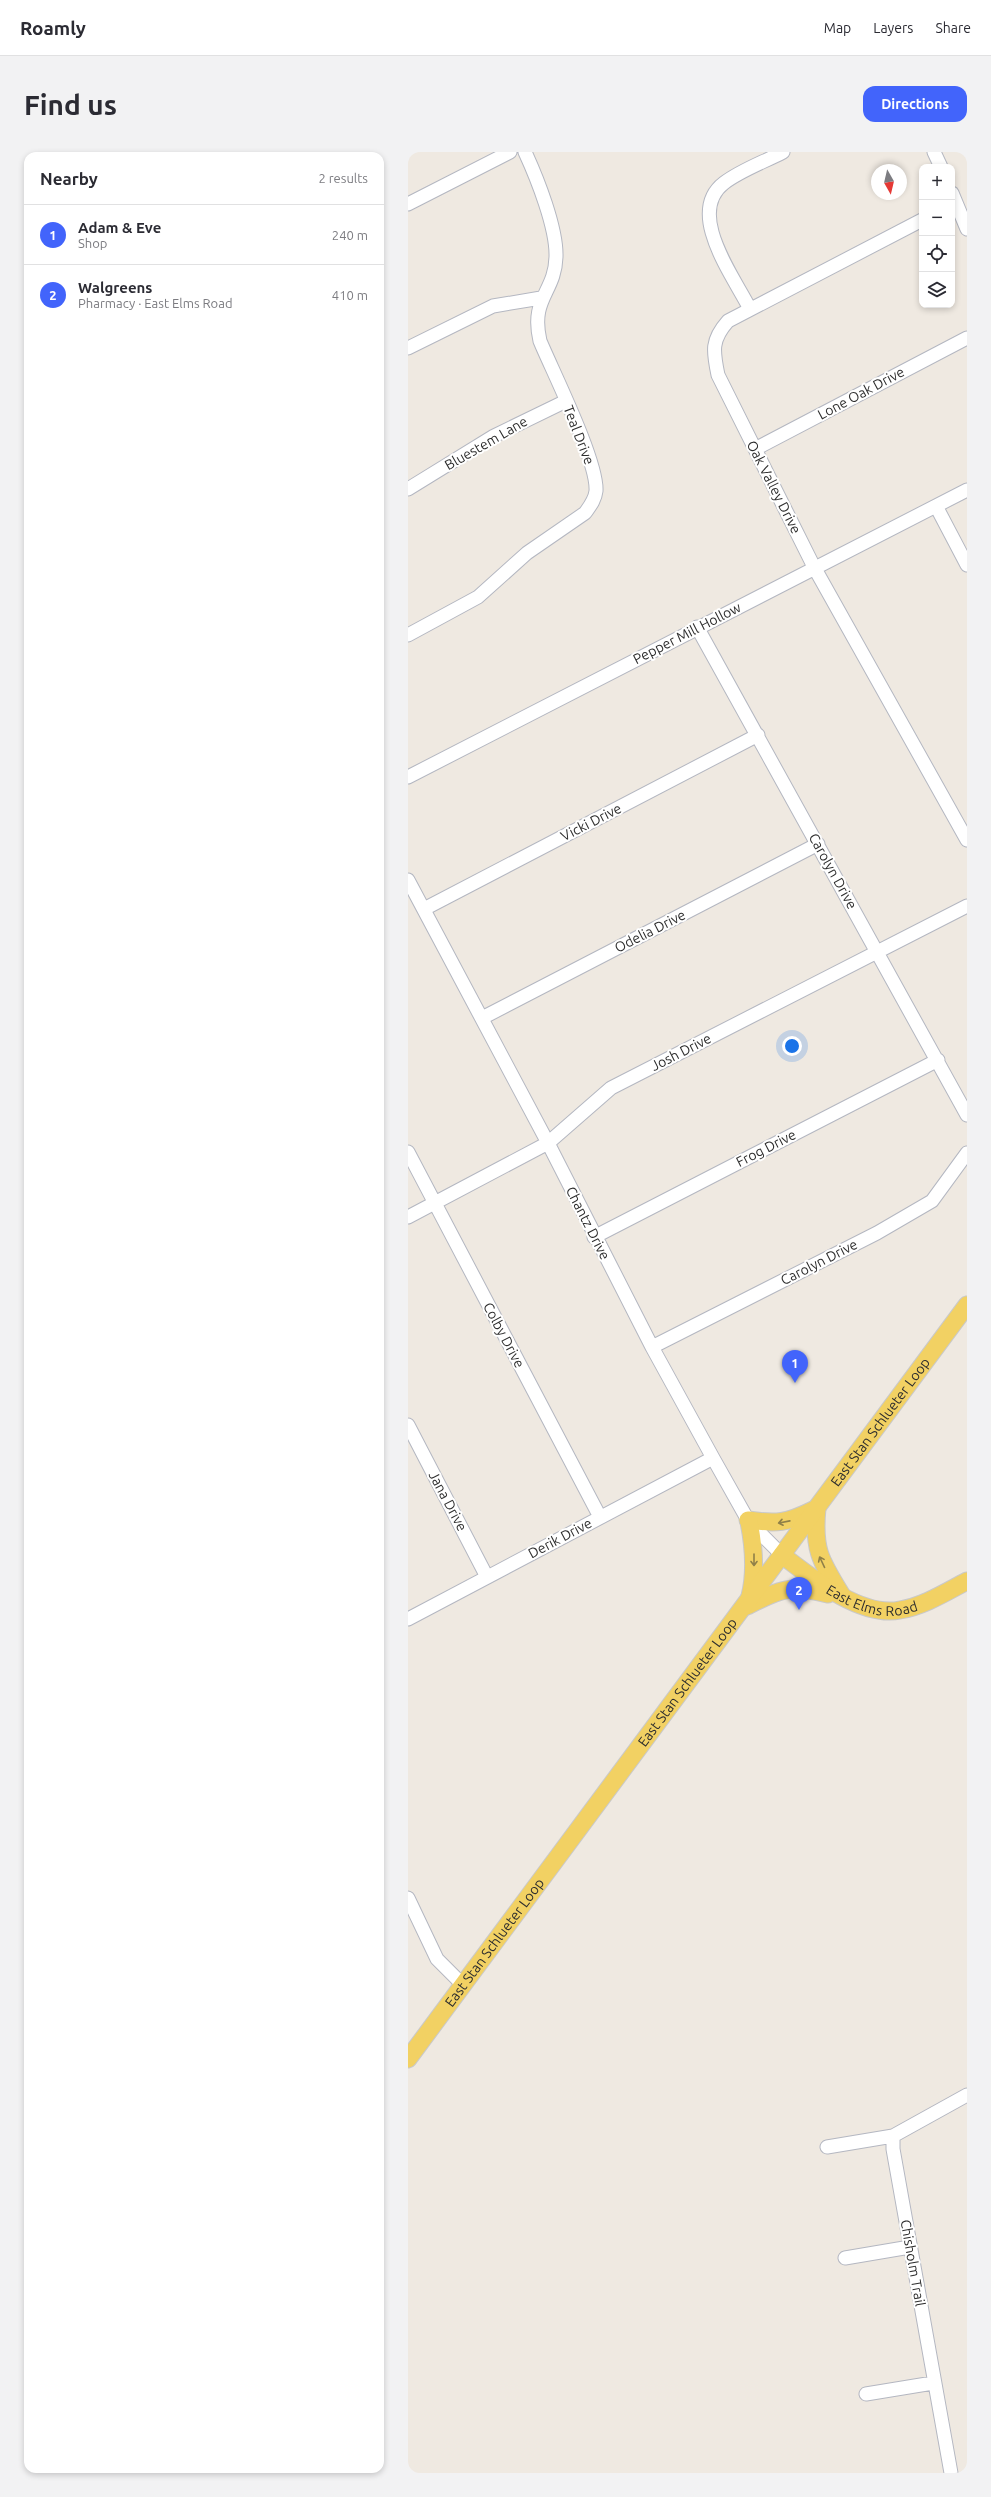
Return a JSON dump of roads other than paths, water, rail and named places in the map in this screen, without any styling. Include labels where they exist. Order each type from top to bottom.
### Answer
[{"type":"main road","name":"East Stan Schlueter Loop","points":[[408,2059],[462,1984],[967,1305]]},
{"type":"main road","points":[[746,1604],[754,1580],[754,1556],[748,1521],[778,1524],[792,1521],[817,1508]]},
{"type":"main road","points":[[817,1508],[815,1533],[819,1556],[842,1596]]},
{"type":"main road","name":"East Elms Road","points":[[782,1555],[812,1578],[842,1596],[877,1610],[899,1610],[913,1607],[967,1581]]},
{"type":"main road","points":[[746,1604],[781,1591],[799,1588],[842,1596]]},
{"type":"street","points":[[408,204],[510,152]]},
{"type":"street","name":"Teal Drive","points":[[408,635],[478,597],[527,552],[585,513],[592,504],[596,492],[592,467],[540,341],[536,324],[541,298],[553,278],[556,256],[545,206],[525,152]]},
{"type":"street","points":[[750,309],[713,239],[708,222],[708,206],[714,193],[724,183],[784,152]]},
{"type":"street","points":[[934,152],[940,164]]},
{"type":"street","points":[[955,204],[967,229]]},
{"type":"street","name":"Oak Valley Drive","points":[[919,222],[728,321],[719,331],[714,343],[718,375],[814,568],[967,840]]},
{"type":"street","points":[[408,348],[493,306],[514,301],[541,298]]},
{"type":"street","name":"Lone Oak Drive","points":[[755,449],[967,338]]},
{"type":"street","name":"Bluestem Lane","points":[[408,490],[494,436],[566,401]]},
{"type":"street","name":"Pepper Mill Hollow","points":[[408,777],[697,627],[967,490]]},
{"type":"street","points":[[936,506],[967,565]]},
{"type":"street","name":"Carolyn Drive","points":[[697,627],[938,1060],[967,1115]]},
{"type":"street","name":"Vicki Drive","points":[[424,909],[758,735]]},
{"type":"street","name":"Odelia Drive","points":[[482,1018],[818,844]]},
{"type":"street","name":"Chantz Drive","points":[[408,880],[548,1144],[594,1237],[652,1347],[713,1458],[748,1521],[782,1555]]},
{"type":"street","name":"Josh Drive","points":[[408,1217],[548,1144],[611,1088],[876,951],[967,906]]},
{"type":"street","name":"Frog Drive","points":[[594,1237],[938,1060]]},
{"type":"street","name":"Colby Drive","points":[[408,1152],[600,1517]]},
{"type":"street","name":"Carolyn Drive","points":[[652,1347],[877,1232],[932,1202],[967,1153]]},
{"type":"street","name":"Jana Drive","points":[[408,1425],[487,1577]]},
{"type":"street","name":"Derik Drive","points":[[408,1619],[713,1458]]},
{"type":"street","points":[[408,1898],[437,1959],[462,1984]]},
{"type":"street","points":[[827,2147],[894,2136],[967,2095]]},
{"type":"street","name":"Chisholm Trail","points":[[894,2136],[893,2149],[951,2473]]},
{"type":"street","points":[[845,2258],[910,2247]]},
{"type":"street","points":[[866,2394],[934,2384]]},
{"type":"place","name":"Adam & Eve","points":[[795,1383]]},
{"type":"place","name":"Walgreens","points":[[799,1610]]}]
